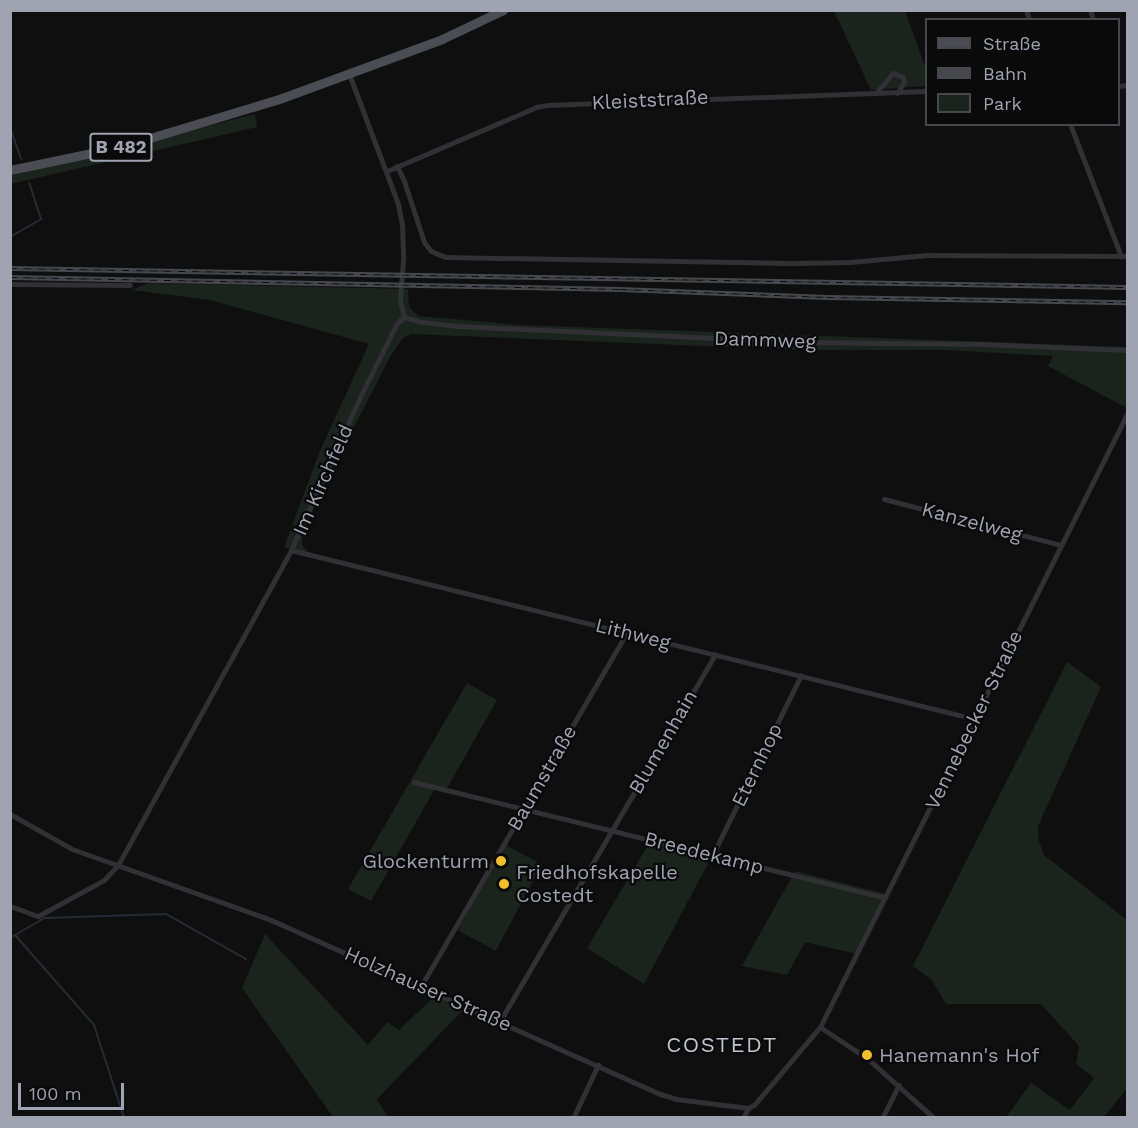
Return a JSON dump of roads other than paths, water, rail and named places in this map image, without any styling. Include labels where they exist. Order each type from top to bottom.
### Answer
[{"type":"main road","name":"B 482","points":[[10,170],[120,147],[186,129],[349,74],[442,39],[503,10]]},
{"type":"street","points":[[876,93],[893,73],[903,77],[904,82],[897,93]]},
{"type":"street","points":[[349,74],[387,171],[402,224],[403,260],[400,300],[404,317]]},
{"type":"street","name":"Kleiststraße","points":[[387,171],[547,105],[925,91]]},
{"type":"street","points":[[1071,126],[1120,256]]},
{"type":"street","points":[[396,166],[404,181],[424,242],[431,251],[445,257],[850,262],[927,255],[1128,256]]},
{"type":"street","points":[[10,284],[130,285]]},
{"type":"street","name":"Dammweg","points":[[404,317],[412,321],[459,326],[776,341],[980,344],[1128,350]]},
{"type":"street","name":"Im Kirchfeld","points":[[118,866],[291,550],[348,423],[397,323],[404,317]]},
{"type":"street","name":"Vennebecker Straße","points":[[820,1027],[1128,412]]},
{"type":"street","name":"Kanzelweg","points":[[885,499],[1060,545]]},
{"type":"street","name":"Lithweg","points":[[291,550],[975,718]]},
{"type":"street","name":"Baumstraße","points":[[421,986],[627,632]]},
{"type":"street","name":"Blumenhain","points":[[500,1021],[715,654]]},
{"type":"street","name":"Eternhop","points":[[713,854],[801,675]]},
{"type":"street","name":"Breedekamp","points":[[414,782],[885,898]]},
{"type":"street","name":"Holzhauser Straße","points":[[10,814],[72,849],[251,912],[676,1099],[748,1108]]},
{"type":"street","points":[[10,906],[38,916],[104,880],[118,866]]},
{"type":"street","points":[[743,1118],[748,1108],[754,1105],[820,1027],[868,1059],[899,1084],[934,1118]]},
{"type":"street","points":[[573,1118],[598,1065]]},
{"type":"street","points":[[882,1118],[899,1084]]},
{"type":"waterway","points":[[10,128],[21,159]]},
{"type":"waterway","points":[[10,237],[41,219],[29,183]]},
{"type":"waterway","points":[[15,935],[44,918],[166,914],[246,959]]},
{"type":"waterway","points":[[10,938],[15,935],[94,1025],[124,1118]]},
{"type":"railway","points":[[10,268],[1128,287]]},
{"type":"railway","points":[[10,277],[1128,302]]},
{"type":"place","name":"Glockenturm","points":[[501,861]]},
{"type":"place","name":"Friedhofskapelle Costedt","points":[[504,884]]},
{"type":"place","name":"Hanemann's Hof","points":[[867,1055]]},
{"type":"district","name":"COSTEDT","points":[[722,1045]]}]
